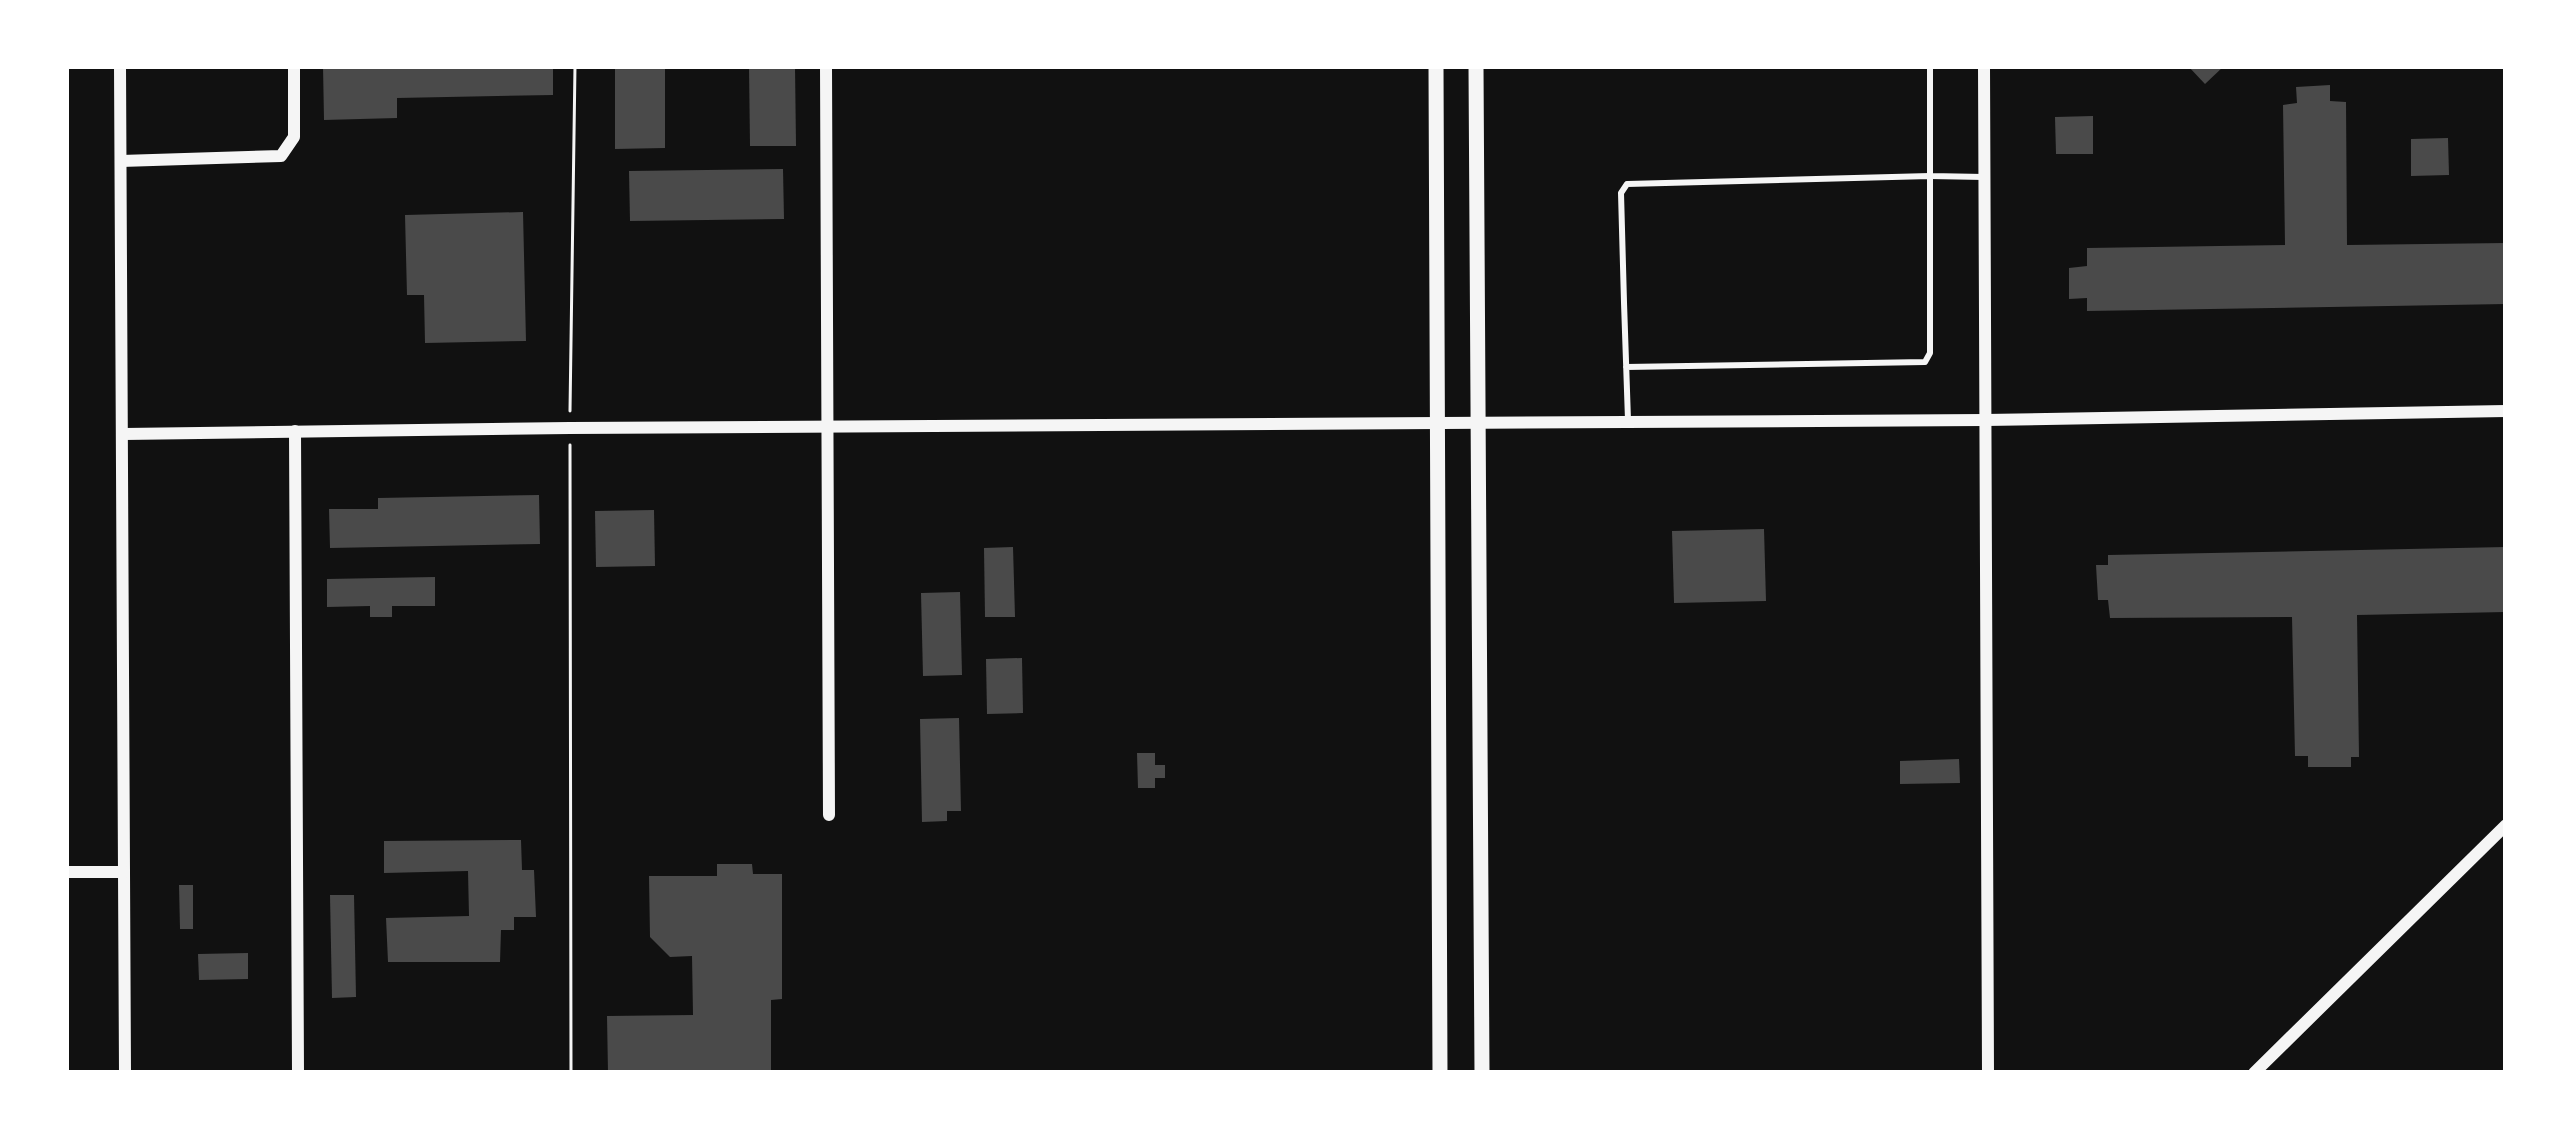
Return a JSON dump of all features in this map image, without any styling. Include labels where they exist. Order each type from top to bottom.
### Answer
[{"type":"street","points":[[120,66],[125,1073]]},
{"type":"street","points":[[121,161],[281,156],[294,137],[294,66]]},
{"type":"street","points":[[826,66],[830,815]]},
{"type":"street","points":[[1436,66],[1440,1073]]},
{"type":"street","points":[[1476,66],[1483,1073]]},
{"type":"street","points":[[1984,66],[1988,1073]]},
{"type":"street","points":[[124,434],[1985,420],[2506,411]]},
{"type":"street","points":[[296,431],[298,1073]]},
{"type":"street","points":[[2254,1073],[2506,825]]},
{"type":"street","points":[[66,872],[124,872]]},
{"type":"lane","points":[[1626,367],[1925,362],[1930,353],[1930,66]]},
{"type":"lane","points":[[1628,423],[1621,194],[1627,184],[1984,177]]},
{"type":"path","points":[[571,1073],[575,66]]},
{"type":"building","points":[[323,66],[553,66],[553,95],[397,98],[397,118],[324,120]]},
{"type":"building","points":[[615,66],[665,66],[665,148],[615,149]]},
{"type":"building","points":[[749,66],[795,66],[796,146],[750,146]]},
{"type":"building","points":[[2188,66],[2224,66],[2205,84]]},
{"type":"building","points":[[2330,85],[2330,101],[2346,102],[2347,245],[2506,243],[2506,304],[2087,311],[2087,298],[2069,299],[2069,268],[2087,266],[2087,248],[2285,245],[2283,105],[2297,103],[2296,87]]},
{"type":"building","points":[[2093,116],[2093,154],[2056,154],[2055,117]]},
{"type":"building","points":[[2448,138],[2449,175],[2411,176],[2411,139]]},
{"type":"building","points":[[783,169],[784,219],[630,221],[629,171]]},
{"type":"building","points":[[523,212],[526,341],[425,343],[424,295],[407,295],[405,215]]},
{"type":"building","points":[[539,495],[540,544],[330,548],[329,509],[378,509],[378,498]]},
{"type":"building","points":[[654,510],[655,566],[596,567],[595,511]]},
{"type":"building","points":[[1764,529],[1766,601],[1674,603],[1672,531]]},
{"type":"building","points":[[1013,547],[1015,617],[985,617],[984,548]]},
{"type":"building","points":[[2506,547],[2506,612],[2357,615],[2359,757],[2351,757],[2351,767],[2308,767],[2308,756],[2295,756],[2292,617],[2110,618],[2108,600],[2098,600],[2096,565],[2108,565],[2108,555]]},
{"type":"building","points":[[435,577],[435,606],[392,606],[392,617],[370,617],[370,606],[327,607],[327,579]]},
{"type":"building","points":[[960,592],[962,675],[923,676],[921,593]]},
{"type":"building","points":[[1022,658],[1023,713],[987,714],[986,659]]},
{"type":"building","points":[[959,718],[961,811],[947,811],[947,821],[922,822],[920,719]]},
{"type":"building","points":[[1137,753],[1155,753],[1155,765],[1165,765],[1165,778],[1155,778],[1155,788],[1138,788]]},
{"type":"building","points":[[1959,759],[1960,783],[1900,784],[1900,761]]},
{"type":"building","points":[[521,840],[522,870],[534,870],[536,917],[514,917],[514,930],[501,930],[500,962],[388,962],[386,918],[469,916],[468,871],[384,873],[384,841]]},
{"type":"building","points":[[717,864],[752,864],[753,874],[782,874],[782,999],[771,1000],[771,1073],[608,1073],[607,1016],[693,1015],[692,956],[670,957],[650,937],[649,876],[717,876]]},
{"type":"building","points":[[179,885],[193,885],[193,929],[180,929]]},
{"type":"building","points":[[330,895],[354,895],[356,997],[332,998]]},
{"type":"building","points":[[248,953],[248,979],[199,980],[198,954]]}]
